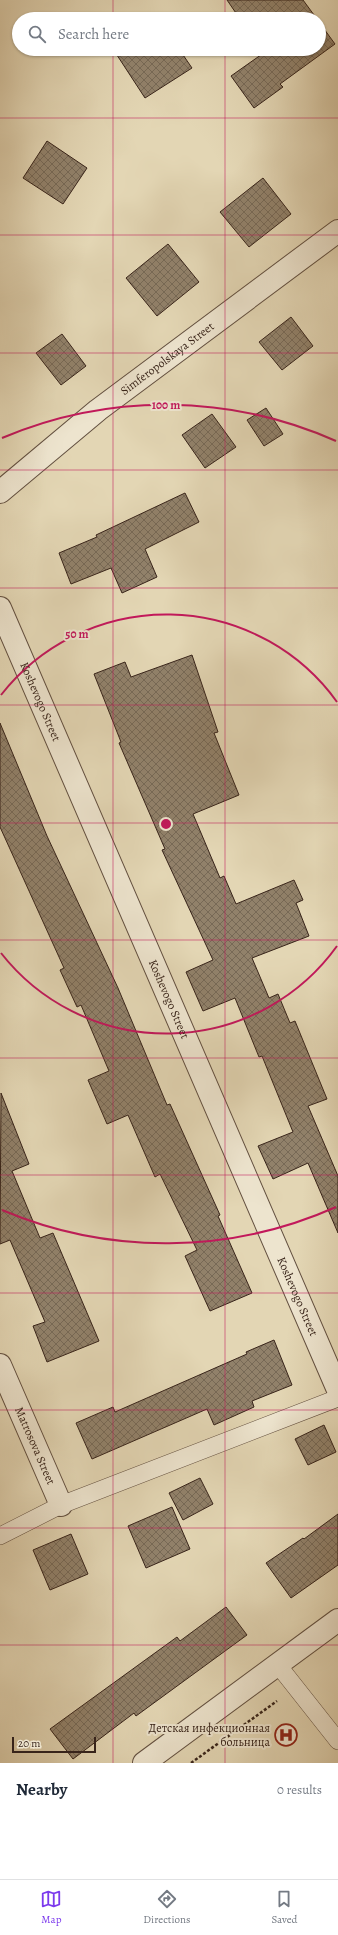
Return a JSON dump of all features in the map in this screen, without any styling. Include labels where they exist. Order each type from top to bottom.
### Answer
[{"type":"street","name":"Simferopolskaya Street","points":[[0,492],[98,410],[338,231]]},
{"type":"street","name":"Koshevogo Street","points":[[0,608],[338,1390]]},
{"type":"street","name":"Matrosova Street","points":[[0,1365],[61,1505]]},
{"type":"street","points":[[144,1763],[338,1620]]},
{"type":"lane","points":[[0,1536],[61,1505],[338,1398]]},
{"type":"lane","points":[[278,1665],[338,1742]]},
{"type":"path","points":[[191,1763],[295,1688]]},
{"type":"building","points":[[227,0],[303,0],[312,12],[235,12]]},
{"type":"building","points":[[326,32],[335,44],[326,51]]},
{"type":"building","points":[[118,56],[184,56],[192,68],[145,98]]},
{"type":"building","points":[[259,56],[318,56],[280,84],[283,87],[254,108],[231,76]]},
{"type":"building","points":[[47,141],[87,168],[63,204],[23,178]]},
{"type":"building","points":[[263,178],[291,214],[249,247],[220,212]]},
{"type":"building","points":[[168,244],[199,282],[157,316],[126,278]]},
{"type":"building","points":[[291,317],[313,346],[282,370],[259,342]]},
{"type":"building","points":[[62,334],[86,366],[61,385],[36,353]]},
{"type":"building","points":[[266,408],[283,434],[264,446],[247,420]]},
{"type":"building","points":[[212,414],[236,447],[205,468],[182,435]]},
{"type":"building","points":[[185,493],[199,522],[145,549],[157,577],[122,593],[111,568],[71,584],[59,553],[97,537],[96,535]]},
{"type":"building","points":[[192,655],[218,732],[214,733],[239,795],[193,814],[220,878],[224,876],[236,904],[294,880],[303,900],[296,903],[309,936],[252,958],[269,998],[278,994],[290,1023],[295,1021],[327,1099],[308,1106],[338,1176],[338,1233],[308,1163],[273,1179],[258,1146],[293,1132],[262,1056],[259,1057],[235,998],[203,1011],[186,972],[213,960],[162,850],[165,849],[119,743],[121,742],[94,674],[125,662],[131,677]]},
{"type":"building","points":[[0,723],[47,836],[118,988],[167,1105],[170,1104],[220,1215],[218,1216],[252,1293],[210,1311],[185,1256],[197,1250],[160,1174],[155,1177],[128,1115],[107,1124],[88,1080],[109,1071],[81,1005],[77,1007],[60,970],[64,968],[0,827]]},
{"type":"building","points":[[1,1093],[29,1164],[12,1171],[40,1238],[53,1233],[99,1341],[47,1362],[33,1326],[45,1322],[10,1240],[0,1244]]},
{"type":"building","points":[[274,1340],[292,1385],[252,1401],[254,1407],[214,1425],[207,1409],[92,1459],[76,1423],[113,1407],[115,1412],[247,1354],[246,1352]]},
{"type":"building","points":[[324,1425],[336,1452],[308,1465],[295,1439]]},
{"type":"building","points":[[200,1478],[213,1504],[183,1520],[169,1493]]},
{"type":"building","points":[[172,1507],[190,1549],[146,1568],[128,1526]]},
{"type":"building","points":[[338,1514],[338,1565],[291,1598],[266,1563],[303,1538],[304,1539]]},
{"type":"building","points":[[71,1534],[88,1574],[50,1590],[33,1550]]},
{"type":"building","points":[[226,1607],[247,1635],[136,1716],[134,1713],[73,1759],[50,1729],[177,1637],[180,1641]]},
{"type":"place","name":"Детская инфекционная больница","points":[[286,1735]]}]
